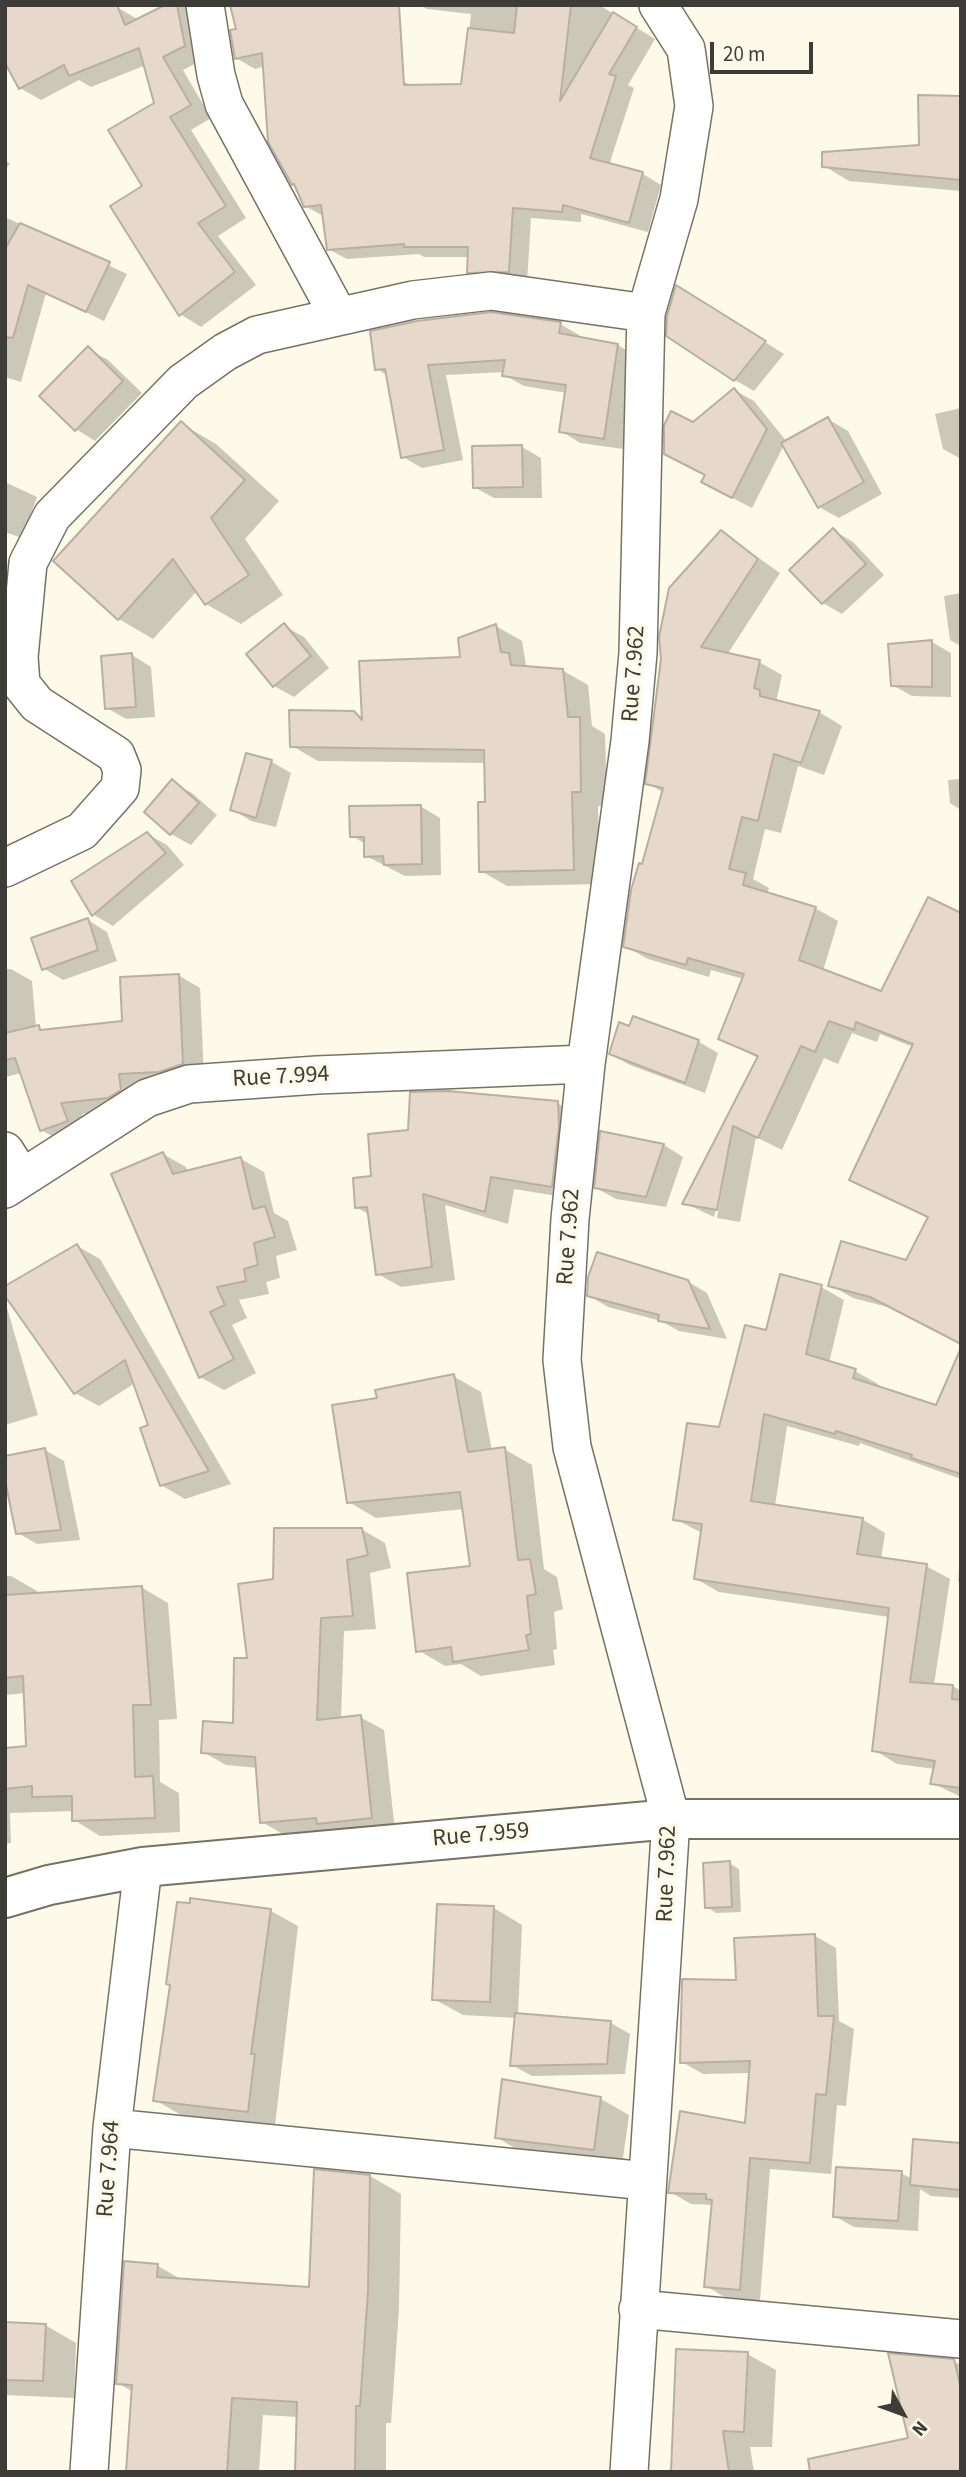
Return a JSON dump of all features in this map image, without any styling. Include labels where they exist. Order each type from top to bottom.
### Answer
[{"type":"street","points":[[205,5],[216,75],[224,104],[338,315]]},
{"type":"street","name":"Rue 7.962","points":[[629,2472],[671,1819],[572,1447],[563,1372],[570,1219],[586,1064],[630,741],[638,653],[646,313],[679,199],[694,106],[686,49],[658,5]]},
{"type":"street","points":[[5,868],[82,831],[120,788],[122,770],[116,755],[37,704],[21,684],[19,657],[28,563],[52,516],[183,382],[225,352],[257,335],[413,300],[491,290],[646,313]]},
{"type":"street","name":"Rue 7.994","points":[[11,1173],[147,1098],[189,1084],[303,1075],[586,1064]]},
{"type":"street","name":"Rue 7.959","points":[[5,1898],[143,1867],[671,1819],[961,1819]]},
{"type":"street","name":"Rue 7.964","points":[[89,2472],[112,2128],[143,1867]]},
{"type":"street","points":[[112,2128],[647,2181]]},
{"type":"street","points":[[638,2309],[961,2339]]},
{"type":"building","points":[[5,5],[117,5],[125,25],[165,5],[177,5],[185,46],[163,57],[191,105],[170,117],[226,206],[198,223],[235,272],[179,316],[110,206],[142,186],[108,130],[154,103],[139,48],[69,76],[64,65],[19,89],[5,63]]},
{"type":"building","points":[[230,5],[399,5],[404,85],[461,84],[468,28],[514,33],[517,5],[571,5],[560,101],[613,12],[637,27],[609,74],[616,76],[590,158],[643,172],[629,223],[563,205],[562,212],[513,208],[509,272],[467,273],[468,247],[404,247],[404,244],[327,250],[321,205],[304,207],[294,184],[292,185],[268,142],[262,53],[235,59],[230,30],[236,29]]},
{"type":"building","points":[[918,95],[961,96],[961,180],[822,167],[822,152],[919,145]]},
{"type":"building","points":[[20,223],[110,262],[86,312],[28,285],[13,338],[5,337],[5,249]]},
{"type":"building","points":[[676,285],[766,341],[734,381],[666,336],[667,316]]},
{"type":"building","points":[[491,312],[561,322],[559,333],[618,344],[604,439],[559,432],[566,385],[502,376],[505,360],[428,365],[444,450],[401,458],[385,369],[375,370],[370,331],[417,321]]},
{"type":"building","points":[[88,346],[123,381],[75,431],[39,396]]},
{"type":"building","points":[[734,388],[767,429],[732,498],[701,482],[705,475],[664,454],[664,425],[671,411],[693,422]]},
{"type":"building","points":[[828,417],[864,482],[818,508],[781,443]]},
{"type":"building","points":[[181,421],[245,480],[211,518],[249,575],[205,605],[173,559],[118,620],[53,561]]},
{"type":"building","points":[[522,445],[523,487],[473,488],[472,446]]},
{"type":"building","points":[[833,528],[866,564],[822,604],[789,570]]},
{"type":"building","points":[[721,530],[758,559],[701,647],[760,660],[754,688],[760,690],[760,696],[820,711],[801,763],[774,754],[758,821],[742,817],[729,869],[746,873],[743,885],[816,907],[799,960],[881,991],[928,897],[961,913],[961,1344],[870,1297],[828,1286],[841,1241],[906,1260],[928,1217],[849,1180],[913,1044],[856,1022],[854,1030],[829,1021],[815,1052],[801,1046],[758,1138],[733,1126],[717,1210],[682,1204],[758,1056],[718,1039],[744,974],[688,958],[686,965],[623,947],[631,890],[639,863],[642,864],[663,788],[645,784],[661,659],[659,637],[669,588]]},
{"type":"building","points":[[284,623],[311,656],[273,687],[246,654]]},
{"type":"building","points":[[496,624],[501,652],[509,653],[511,665],[563,669],[568,717],[580,717],[581,792],[572,792],[574,870],[479,872],[478,802],[485,802],[484,750],[290,747],[289,710],[354,711],[362,720],[359,661],[460,657],[458,638]]},
{"type":"building","points":[[932,640],[932,687],[891,686],[888,644]]},
{"type":"building","points":[[132,653],[136,707],[105,709],[101,656]]},
{"type":"building","points":[[246,753],[272,760],[256,818],[230,810]]},
{"type":"building","points":[[172,779],[199,803],[170,835],[144,812]]},
{"type":"building","points":[[421,805],[422,864],[384,865],[383,856],[364,857],[364,837],[350,837],[349,806]]},
{"type":"building","points":[[147,832],[166,853],[92,916],[71,881]]},
{"type":"building","points":[[88,918],[98,950],[42,970],[31,938]]},
{"type":"building","points":[[179,974],[183,1064],[159,1072],[119,1074],[121,1090],[108,1098],[61,1103],[68,1121],[40,1131],[15,1058],[5,1060],[5,1033],[39,1025],[40,1030],[122,1021],[120,977]]},
{"type":"building","points":[[633,1016],[699,1040],[685,1083],[609,1054],[619,1022],[629,1026]]},
{"type":"building","points":[[448,1091],[558,1101],[559,1125],[552,1187],[491,1177],[485,1212],[423,1194],[432,1267],[376,1275],[367,1207],[355,1208],[353,1178],[371,1176],[368,1134],[408,1130],[410,1092]]},
{"type":"building","points":[[600,1131],[664,1144],[646,1197],[594,1188]]},
{"type":"building","points":[[163,1152],[173,1174],[241,1157],[253,1209],[265,1206],[275,1237],[254,1243],[258,1265],[244,1269],[246,1281],[217,1287],[225,1305],[210,1312],[234,1359],[199,1378],[111,1174]]},
{"type":"building","points":[[77,1244],[209,1471],[160,1486],[140,1428],[148,1425],[125,1360],[74,1394],[5,1296],[5,1286]]},
{"type":"building","points":[[597,1252],[688,1280],[710,1329],[658,1321],[659,1315],[587,1296],[588,1277]]},
{"type":"building","points":[[780,1274],[822,1285],[806,1354],[856,1369],[853,1378],[936,1405],[961,1348],[961,1474],[836,1431],[835,1434],[764,1414],[751,1501],[863,1518],[857,1554],[927,1564],[910,1682],[953,1685],[952,1699],[961,1700],[961,1788],[930,1784],[935,1761],[872,1751],[889,1608],[694,1579],[702,1524],[673,1520],[687,1423],[719,1427],[745,1325],[766,1330]]},
{"type":"building","points":[[454,1374],[468,1452],[505,1447],[518,1560],[530,1559],[536,1594],[527,1596],[531,1634],[526,1635],[529,1650],[453,1662],[451,1647],[416,1652],[407,1573],[470,1566],[460,1492],[347,1503],[332,1405],[377,1398],[375,1390]]},
{"type":"building","points":[[45,1448],[61,1530],[16,1534],[5,1480],[5,1456]]},
{"type":"building","points":[[274,1528],[362,1528],[368,1555],[347,1560],[353,1616],[321,1618],[317,1720],[361,1715],[372,1818],[317,1824],[316,1818],[260,1823],[255,1757],[201,1753],[203,1721],[233,1723],[234,1658],[247,1658],[238,1584],[273,1579]]},
{"type":"building","points":[[142,1586],[151,1705],[133,1705],[135,1777],[153,1776],[155,1818],[72,1821],[72,1796],[32,1797],[32,1786],[5,1789],[5,1748],[26,1746],[23,1676],[5,1678],[5,1595]]},
{"type":"building","points":[[730,1861],[732,1907],[705,1908],[703,1863]]},
{"type":"building","points":[[190,1898],[271,1909],[251,2054],[255,2054],[248,2112],[153,2101],[170,1985],[166,1984],[177,1902],[190,1903]]},
{"type":"building","points":[[437,1904],[494,1906],[490,2002],[432,2000]]},
{"type":"building","points":[[815,1934],[818,2016],[834,2016],[826,2095],[816,2094],[810,2163],[750,2158],[740,2290],[704,2287],[712,2200],[706,2199],[706,2194],[668,2193],[680,2111],[745,2123],[750,2061],[680,2063],[682,1979],[736,1980],[734,1938]]},
{"type":"building","points":[[515,2013],[611,2021],[607,2064],[510,2066]]},
{"type":"building","points":[[502,2079],[601,2097],[594,2150],[495,2138]]},
{"type":"building","points":[[913,2139],[961,2143],[961,2190],[910,2185]]},
{"type":"building","points":[[836,2167],[902,2171],[898,2221],[833,2217]]},
{"type":"building","points":[[314,2169],[370,2175],[368,2291],[360,2406],[356,2406],[355,2472],[295,2472],[297,2402],[232,2398],[227,2472],[126,2472],[132,2385],[116,2384],[124,2261],[158,2264],[157,2277],[309,2287]]},
{"type":"building","points":[[5,2322],[46,2324],[43,2381],[5,2380]]},
{"type":"building","points":[[676,2349],[748,2352],[744,2432],[723,2431],[729,2472],[671,2472]]},
{"type":"building","points":[[888,2353],[954,2359],[961,2389],[961,2472],[810,2472],[808,2459],[908,2438]]}]
